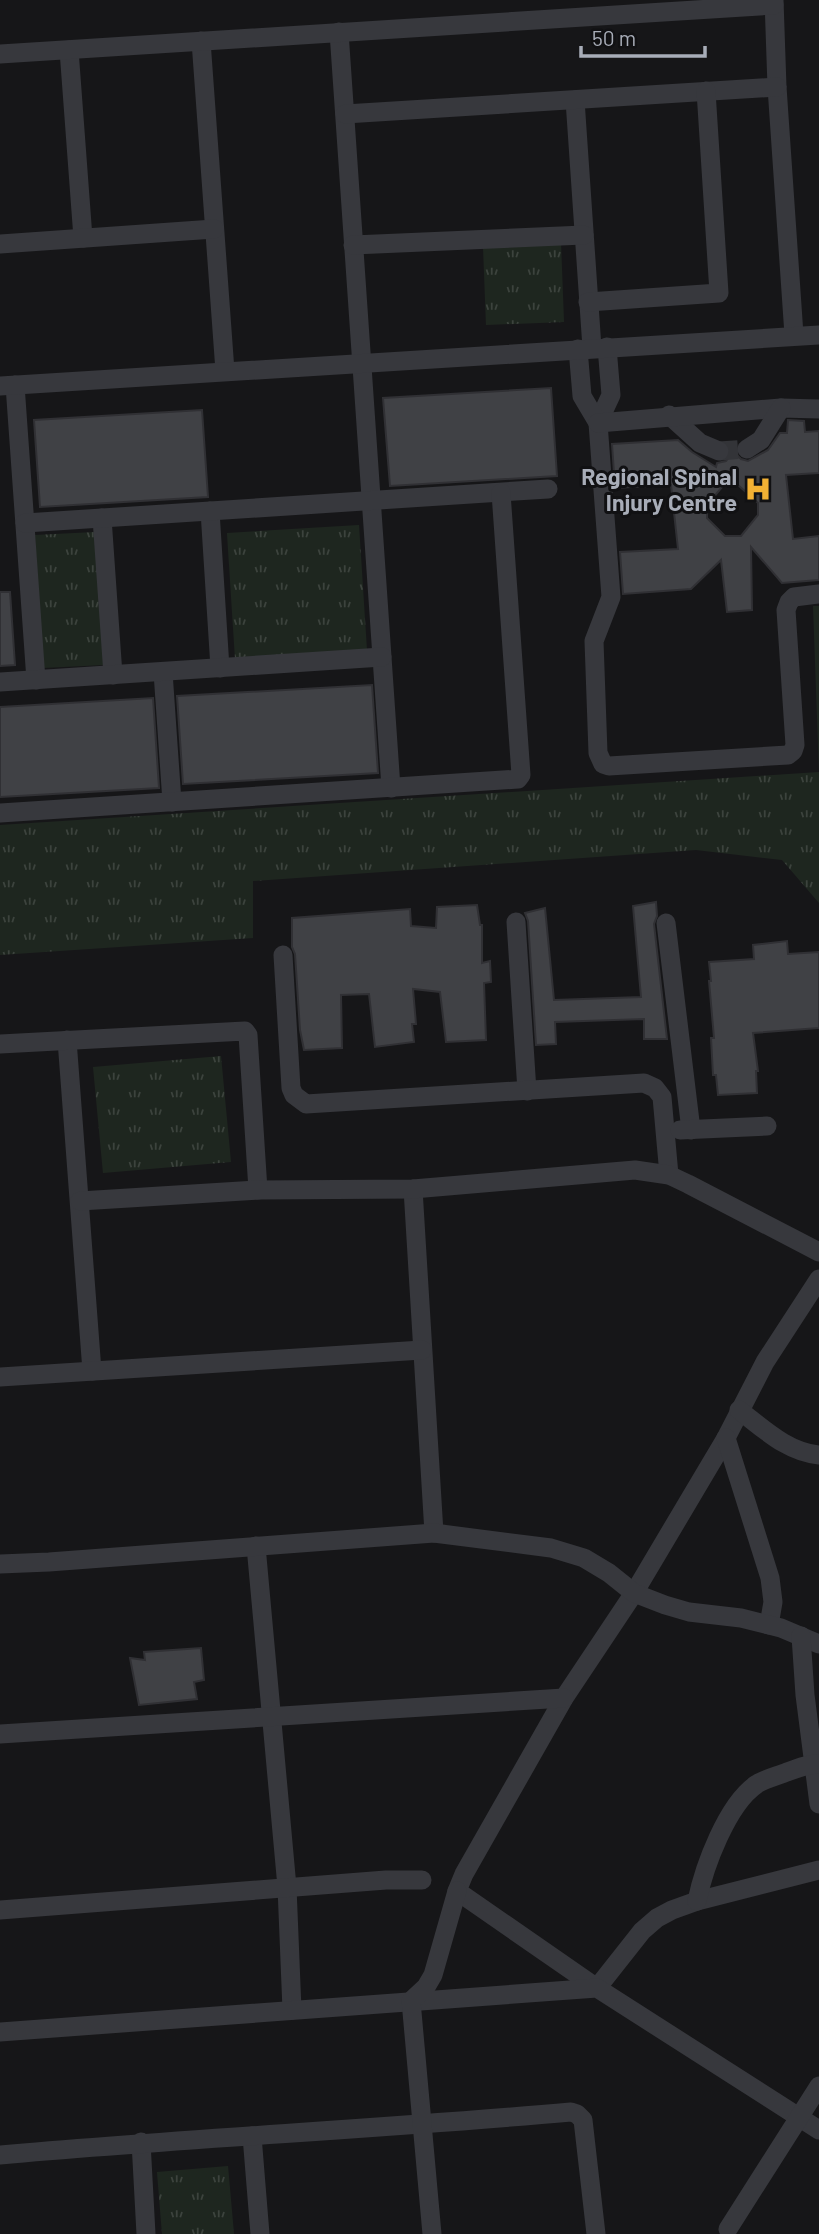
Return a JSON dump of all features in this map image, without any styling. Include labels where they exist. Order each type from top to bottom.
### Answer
[{"type":"street","points":[[0,54],[774,2],[777,87],[794,335]]},
{"type":"street","points":[[339,32],[391,788]]},
{"type":"street","points":[[201,41],[225,371]]},
{"type":"street","points":[[69,50],[83,238]]},
{"type":"street","points":[[345,114],[777,87]]},
{"type":"street","points":[[589,302],[717,295],[721,290],[706,91]]},
{"type":"street","points":[[575,100],[592,348],[582,396],[598,423],[611,597],[594,641],[598,753],[604,764],[609,766],[781,757],[793,751],[795,745],[786,610],[794,597],[819,594]]},
{"type":"street","points":[[0,244],[214,229]]},
{"type":"street","points":[[354,245],[584,235]]},
{"type":"street","points":[[36,680],[25,523],[8,385],[819,335]]},
{"type":"street","points":[[592,348],[611,395],[598,423]]},
{"type":"street","points":[[598,423],[670,415],[781,408],[819,409]]},
{"type":"street","points":[[747,449],[761,440],[781,408]]},
{"type":"street","points":[[670,415],[700,443],[719,451]]},
{"type":"street","points":[[25,523],[548,489]]},
{"type":"street","points":[[0,813],[515,780],[520,777],[501,492]]},
{"type":"street","points":[[209,511],[220,668]]},
{"type":"street","points":[[102,518],[113,675]]},
{"type":"street","points":[[0,682],[382,657]]},
{"type":"street","points":[[163,672],[172,802]]},
{"type":"street","points":[[516,922],[527,1091]]},
{"type":"street","points":[[666,923],[691,1130]]},
{"type":"street","points":[[283,955],[291,1088],[294,1095],[306,1104],[644,1083],[660,1092],[669,1175]]},
{"type":"street","points":[[0,1044],[245,1031],[248,1035],[258,1190]]},
{"type":"street","points":[[67,1040],[92,1371]]},
{"type":"street","points":[[665,1130],[767,1126]]},
{"type":"street","points":[[80,1201],[258,1190],[413,1189],[635,1170],[669,1175],[819,1252]]},
{"type":"street","points":[[413,1189],[434,1533]]},
{"type":"street","points":[[411,2001],[426,1987],[433,1975],[464,1874],[564,1698],[634,1593],[726,1438],[765,1362],[819,1279]]},
{"type":"street","points":[[0,1377],[422,1350]]},
{"type":"street","points":[[739,1410],[790,1447],[819,1455]]},
{"type":"street","points":[[726,1438],[770,1578],[773,1602],[769,1625]]},
{"type":"street","points":[[0,1564],[434,1533],[551,1548],[584,1558],[634,1593],[676,1609],[725,1615],[769,1625],[819,1644]]},
{"type":"street","points":[[256,1546],[287,1888],[292,2010]]},
{"type":"street","points":[[801,1636],[805,1695],[817,1764],[819,1804]]},
{"type":"street","points":[[0,1734],[564,1698]]},
{"type":"street","points":[[697,1900],[711,1856],[729,1818],[747,1792],[758,1784],[817,1764]]},
{"type":"street","points":[[0,2032],[597,1988],[629,1946],[657,1918],[697,1900],[819,1870]]},
{"type":"street","points":[[0,1910],[422,1880]]},
{"type":"street","points":[[457,1891],[597,1988],[819,2130]]},
{"type":"street","points":[[411,2001],[432,2234]]},
{"type":"street","points":[[728,2229],[819,2086]]},
{"type":"street","points":[[0,2155],[141,2142],[422,2125],[571,2112],[583,2120],[596,2234]]},
{"type":"street","points":[[252,2136],[260,2234]]},
{"type":"street","points":[[141,2142],[146,2234]]},
{"type":"green space","points":[[561,243],[564,322],[486,325],[483,246]]},
{"type":"green space","points":[[359,525],[367,651],[235,659],[227,533]]},
{"type":"green space","points":[[95,532],[104,665],[43,668],[35,535]]},
{"type":"green space","points":[[813,606],[819,606],[819,772]]},
{"type":"green space","points":[[819,772],[819,903],[782,860],[696,850],[253,881],[253,938],[0,955],[0,825]]},
{"type":"green space","points":[[221,1056],[231,1162],[103,1173],[93,1067]]},
{"type":"green space","points":[[228,2166],[234,2234],[162,2234],[157,2172]]},
{"type":"building","points":[[551,388],[557,476],[390,486],[383,398]]},
{"type":"building","points":[[202,410],[208,497],[40,507],[34,420]]},
{"type":"building","points":[[788,420],[804,421],[805,432],[819,431],[819,473],[786,475],[793,539],[819,536],[819,580],[782,583],[751,547],[752,610],[727,612],[721,560],[691,589],[623,594],[620,552],[678,549],[671,485],[615,488],[612,444],[678,440],[716,467],[717,463],[726,461],[731,454],[748,461],[768,450],[780,433],[787,433]],"holes":[[[738,485],[758,503],[758,515],[741,536],[725,536],[707,518],[707,505],[722,487]]]},
{"type":"building","points":[[0,592],[10,592],[15,665],[0,666]]},
{"type":"building","points":[[372,685],[378,773],[183,784],[177,696]]},
{"type":"building","points":[[153,698],[159,788],[0,797],[0,707]]},
{"type":"building","points":[[656,902],[657,916],[654,924],[667,1039],[644,1039],[644,1019],[555,1022],[556,1044],[536,1045],[528,921],[525,913],[545,908],[554,1000],[641,997],[633,906]]},
{"type":"building","points":[[477,905],[482,925],[482,963],[490,961],[491,982],[484,983],[486,1040],[446,1042],[440,992],[413,989],[416,1024],[412,1024],[414,1042],[375,1047],[369,994],[341,995],[342,1048],[304,1050],[300,1030],[295,954],[292,947],[292,918],[410,909],[411,926],[436,928],[437,907]]},
{"type":"building","points":[[787,941],[788,954],[819,952],[819,1028],[753,1033],[758,1071],[757,1093],[718,1095],[716,1075],[713,1075],[711,1038],[714,1038],[709,962],[754,959],[753,945]]},
{"type":"building","points":[[201,1648],[204,1680],[194,1682],[197,1699],[139,1705],[130,1658],[145,1660],[144,1652]]},
{"type":"tunnel","points":[[719,451],[747,449]]},
{"type":"place","name":"Regional Spinal Injury Centre","points":[[758,489]]}]
